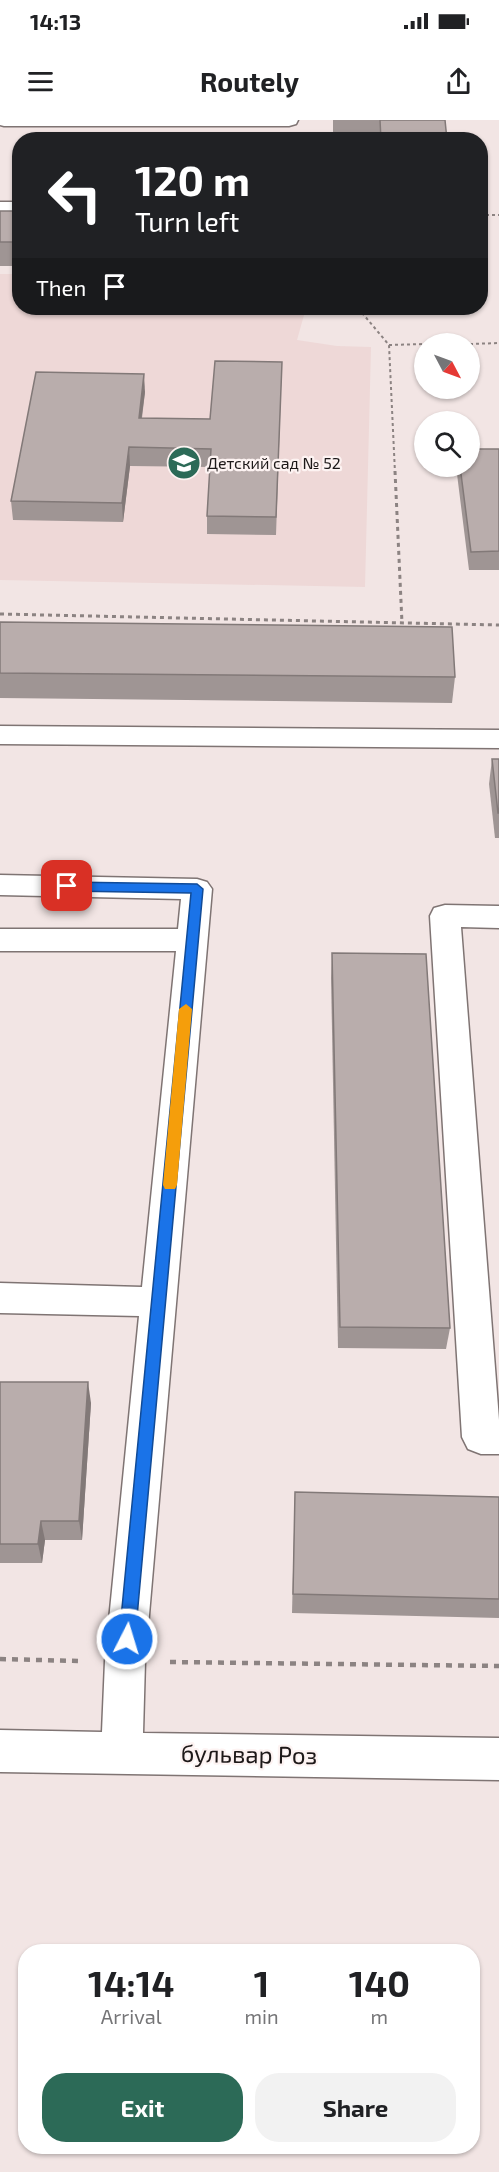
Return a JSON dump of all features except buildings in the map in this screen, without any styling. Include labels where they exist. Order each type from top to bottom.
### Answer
[{"type":"street","points":[[4,120],[289,121]]},
{"type":"street","points":[[0,735],[499,739]]},
{"type":"street","points":[[0,888],[197,889],[125,1661],[122,1753]]},
{"type":"street","points":[[499,917],[445,916],[481,1437],[499,1437]]},
{"type":"street","points":[[0,940],[192,940]]},
{"type":"street","points":[[0,1298],[159,1302]]},
{"type":"street","name":"бульвар Роз","points":[[0,1751],[499,1760]]},
{"type":"path","points":[[364,315],[388,345],[402,623]]},
{"type":"path","points":[[480,344],[499,343]]},
{"type":"path","points":[[388,345],[414,344]]},
{"type":"path","points":[[0,614],[499,625]]},
{"type":"path","points":[[0,1659],[499,1666]]},
{"type":"shaded area","name":"Детский сад № 52","points":[[0,274],[12,274],[12,315],[304,315],[297,340],[337,346],[371,347],[365,587],[0,580]]},
{"type":"slow traffic","points":[[170,1185],[186,1009]]},
{"type":"place","name":"Детский сад № 52","points":[[184,463]]},
{"type":"route","points":[[67,886],[197,889],[127,1639]]}]
